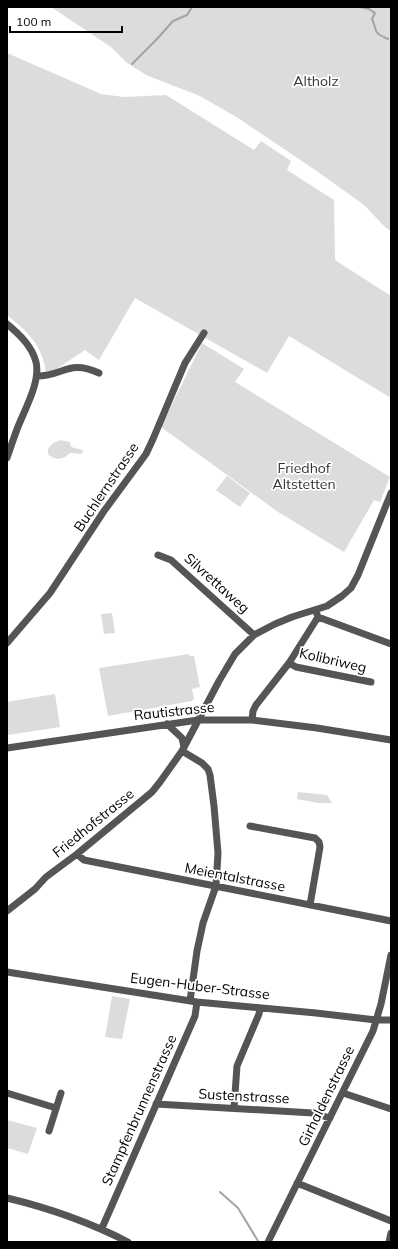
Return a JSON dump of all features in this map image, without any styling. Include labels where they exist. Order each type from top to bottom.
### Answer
[{"type":"street","points":[[7,324],[24,340],[30,348],[36,361],[37,376],[7,458]]},
{"type":"street","name":"Buchlernstrasse","points":[[7,642],[50,593],[104,511],[146,454],[185,363],[204,333]]},
{"type":"street","points":[[37,376],[46,376],[74,367],[82,367],[99,373]]},
{"type":"street","name":"Friedhofstrasse","points":[[7,911],[35,889],[46,877],[77,854],[152,792],[183,749],[235,654],[254,635],[286,620],[317,614],[351,588],[358,575],[391,493]]},
{"type":"street","name":"Silvrettaweg","points":[[158,555],[172,560],[254,635]]},
{"type":"street","points":[[252,720],[253,711],[256,705],[289,663],[317,614],[391,644]]},
{"type":"street","name":"Kolibriweg","points":[[289,663],[296,667],[371,682]]},
{"type":"street","name":"Rautistrasse","points":[[7,748],[198,720],[252,720],[317,728],[391,740]]},
{"type":"street","points":[[167,724],[182,738],[183,749]]},
{"type":"street","name":"Stampfenbrunnenstrasse","points":[[102,1228],[195,1016],[194,1001],[201,932],[216,886],[218,853],[214,806],[208,769],[183,749]]},
{"type":"street","points":[[250,826],[315,838],[319,842],[320,847],[310,906]]},
{"type":"street","name":"Meientalstrasse","points":[[77,854],[84,860],[391,921]]},
{"type":"street","name":"Girhaldenstrasse","points":[[268,1242],[373,1031],[391,955]]},
{"type":"street","name":"Eugen-Huber-Strasse","points":[[7,972],[194,1001],[376,1020],[391,1020]]},
{"type":"street","points":[[234,1108],[237,1066],[259,1014],[260,1008]]},
{"type":"street","points":[[7,1093],[56,1108]]},
{"type":"street","points":[[49,1131],[61,1093]]},
{"type":"street","points":[[343,1093],[391,1109]]},
{"type":"street","name":"Sustenstrasse","points":[[156,1104],[313,1113],[330,1118]]},
{"type":"street","points":[[297,1183],[391,1221]]},
{"type":"street","points":[[7,1198],[66,1215],[102,1228],[128,1242]]},
{"type":"street","points":[[389,1242],[391,1233]]},
{"type":"green space","name":"Altholz","points":[[51,7],[391,7],[391,231],[385,227],[364,205],[238,118],[200,96],[146,75],[126,62],[111,47]]},
{"type":"green space","points":[[7,53],[101,94],[124,97],[166,95],[254,150],[261,141],[291,161],[287,170],[334,200],[335,260],[391,296],[391,398],[289,336],[267,373],[135,298],[99,360],[85,350],[52,372],[46,373],[38,347],[27,333],[7,315]]},
{"type":"green space","name":"Friedhof Altstetten","points":[[202,343],[244,369],[235,382],[390,477],[380,502],[374,500],[344,552],[278,512],[161,427]]},
{"type":"green space","points":[[60,440],[70,442],[71,447],[83,450],[82,454],[70,453],[59,459],[53,458],[48,454],[48,449],[52,444]]},
{"type":"green space","points":[[227,476],[250,493],[240,507],[216,490]]},
{"type":"green space","points":[[112,613],[115,633],[104,634],[101,614]]},
{"type":"green space","points":[[189,654],[189,656],[194,656],[200,687],[192,689],[194,699],[192,701],[108,716],[99,668]]},
{"type":"green space","points":[[55,694],[60,727],[8,735],[7,702]]},
{"type":"green space","points":[[298,792],[327,795],[332,803],[318,803],[297,799]]},
{"type":"green space","points":[[112,996],[130,999],[122,1039],[105,1037]]},
{"type":"green space","points":[[7,1120],[37,1128],[28,1154],[7,1148]]},
{"type":"waterway","points":[[132,64],[173,21],[187,15],[192,7]]},
{"type":"waterway","points":[[360,7],[369,9],[375,13],[372,19],[376,31],[388,39]]},
{"type":"waterway","points":[[220,1192],[238,1208],[258,1241]]}]
